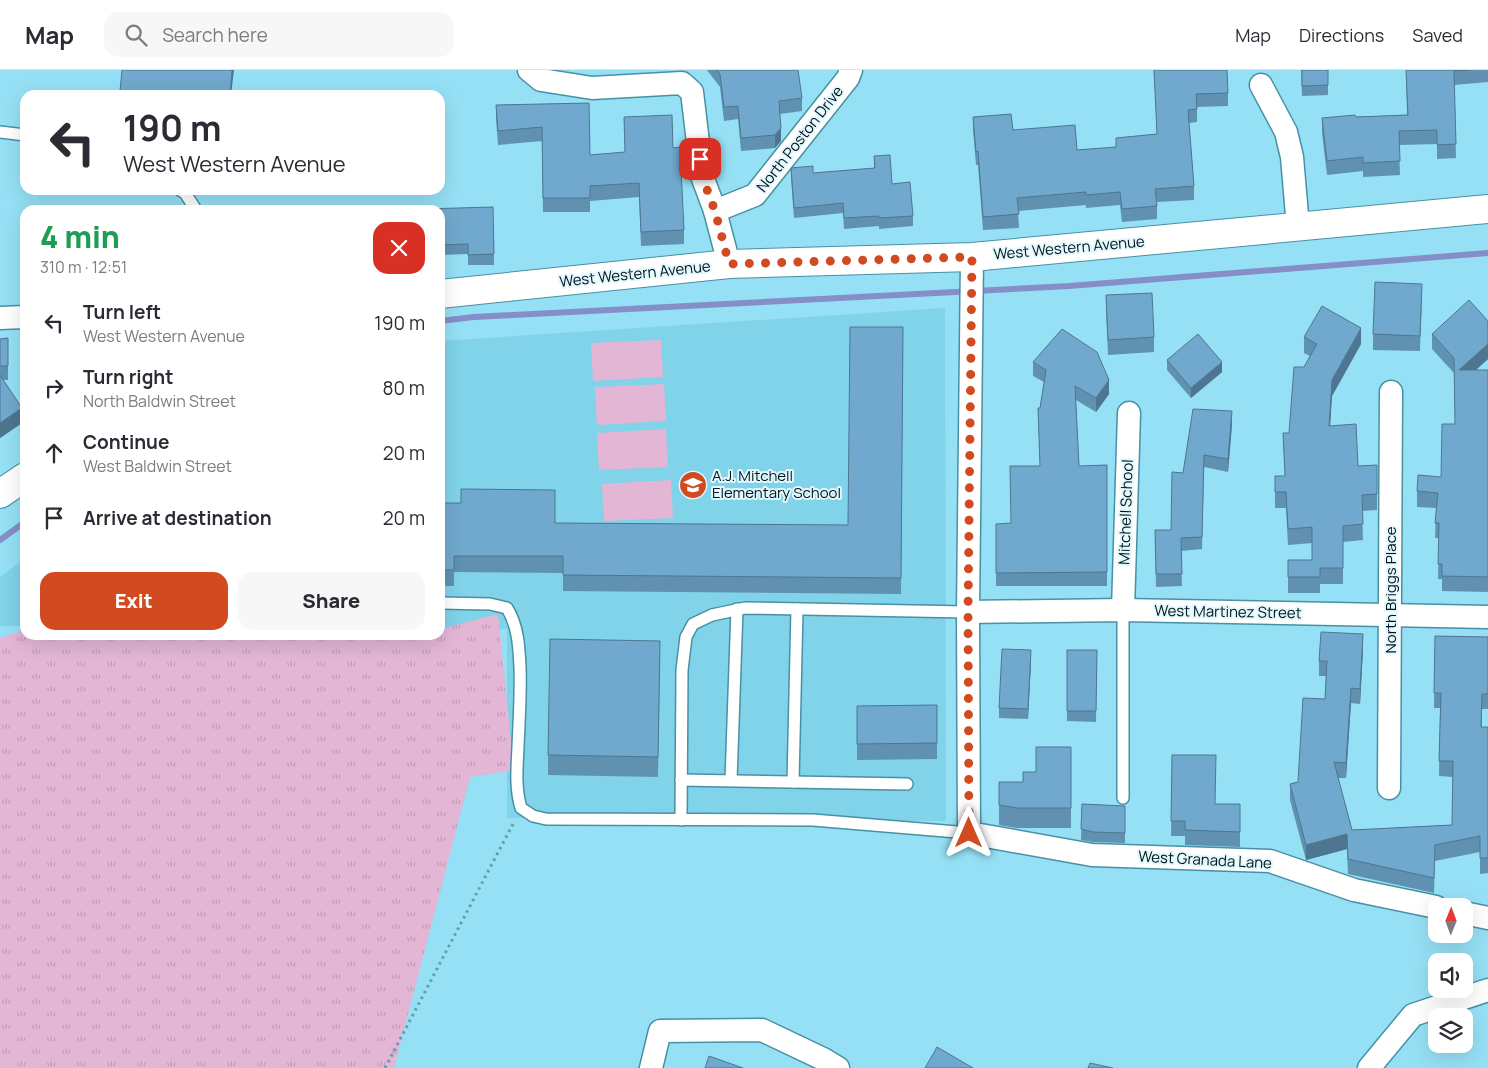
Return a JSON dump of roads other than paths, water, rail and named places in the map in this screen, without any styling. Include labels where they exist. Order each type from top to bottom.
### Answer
[{"type":"street","points":[[529,70],[541,80],[592,88],[682,83],[692,92],[702,176],[715,211],[729,264]]},
{"type":"street","name":"North Poston Drive","points":[[715,211],[755,195],[848,78],[850,70]]},
{"type":"street","points":[[1261,85],[1286,132],[1292,158],[1298,227]]},
{"type":"street","name":"West Western Avenue","points":[[445,293],[729,264],[972,257],[1488,210]]},
{"type":"street","points":[[969,833],[968,612],[972,257]]},
{"type":"street","points":[[0,318],[20,316]]},
{"type":"street","name":"North Briggs Place","points":[[1389,788],[1391,392]]},
{"type":"street","name":"Mitchell School","points":[[1123,610],[1128,413]]},
{"type":"street","points":[[0,494],[20,480]]},
{"type":"street","name":"West Martinez Street","points":[[968,612],[1123,610],[1488,617]]},
{"type":"street","name":"West Granada Lane","points":[[969,833],[1092,855],[1270,860],[1354,890],[1428,905]]},
{"type":"street","points":[[1473,915],[1488,918]]},
{"type":"street","points":[[1369,1068],[1413,1015],[1488,990]]},
{"type":"street","points":[[651,1068],[660,1031],[762,1030],[830,1063]]},
{"type":"lane","points":[[0,132],[20,134]]},
{"type":"lane","points":[[445,603],[490,604],[507,608],[513,617],[519,643],[518,797],[521,808],[533,816],[546,819],[813,820],[969,833]]},
{"type":"lane","points":[[680,820],[682,670],[686,637],[693,624],[712,615],[745,608],[968,612]]},
{"type":"lane","points":[[793,782],[797,608]]},
{"type":"lane","points":[[731,780],[737,609]]},
{"type":"lane","points":[[1123,610],[1123,798]]},
{"type":"lane","points":[[681,780],[907,784]]},
{"type":"waterway","points":[[445,320],[474,317],[1069,286],[1488,253]]},
{"type":"waterway","points":[[0,540],[20,526]]},
{"type":"place","name":"A.J. Mitchell Elementary School","points":[[693,485]]}]
